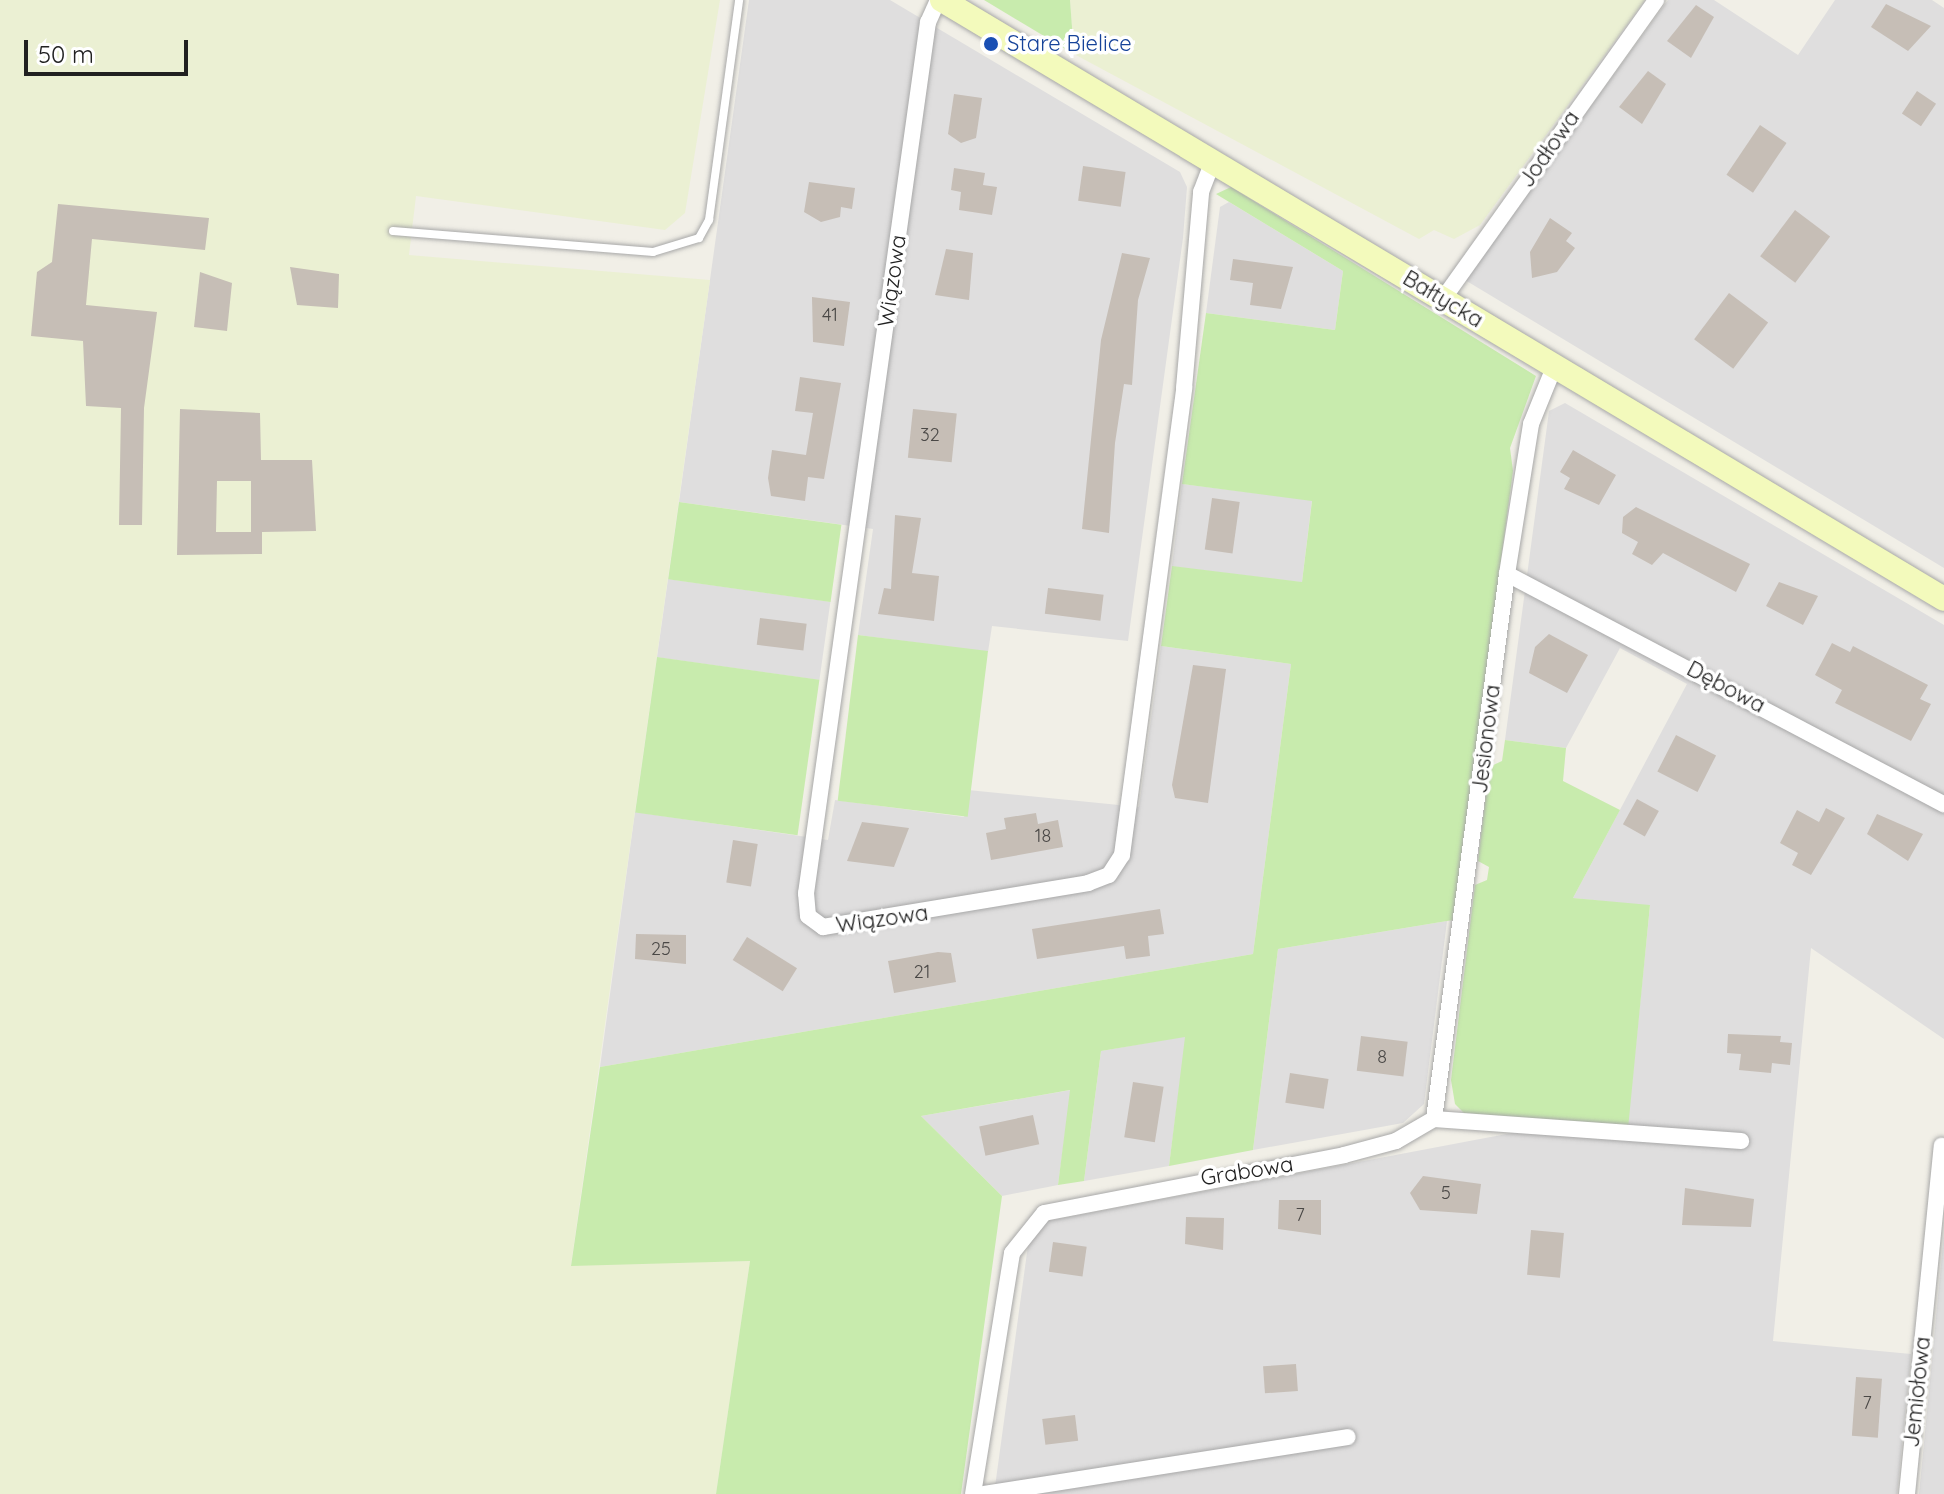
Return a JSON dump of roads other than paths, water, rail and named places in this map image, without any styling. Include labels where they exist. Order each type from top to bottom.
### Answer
[{"type":"street","name":"Bałtycka","points":[[940,0],[1213,160],[1944,599]]},
{"type":"street","name":"Wiązowa","points":[[940,0],[928,22],[806,893],[808,916],[823,927],[1088,883],[1109,875],[1122,855],[1184,388],[1201,192],[1213,160]]},
{"type":"street","name":"Jodłowa","points":[[1443,299],[1656,0]]},
{"type":"street","name":"Jesionowa","points":[[1434,1119],[1507,574],[1531,424],[1555,365]]},
{"type":"street","name":"Dębowa","points":[[1507,574],[1944,804]]},
{"type":"street","points":[[1434,1119],[1741,1141]]},
{"type":"street","name":"Grabowa","points":[[973,1494],[1012,1253],[1044,1213],[1344,1155],[1396,1141],[1434,1119]]},
{"type":"street","name":"Jemiołowa","points":[[1907,1494],[1942,1146]]},
{"type":"street","points":[[984,1494],[1348,1437]]},
{"type":"lane","points":[[393,231],[653,252],[699,238],[709,220],[739,0]]},
{"type":"place","name":"Stare Bielice","points":[[991,44]]}]
